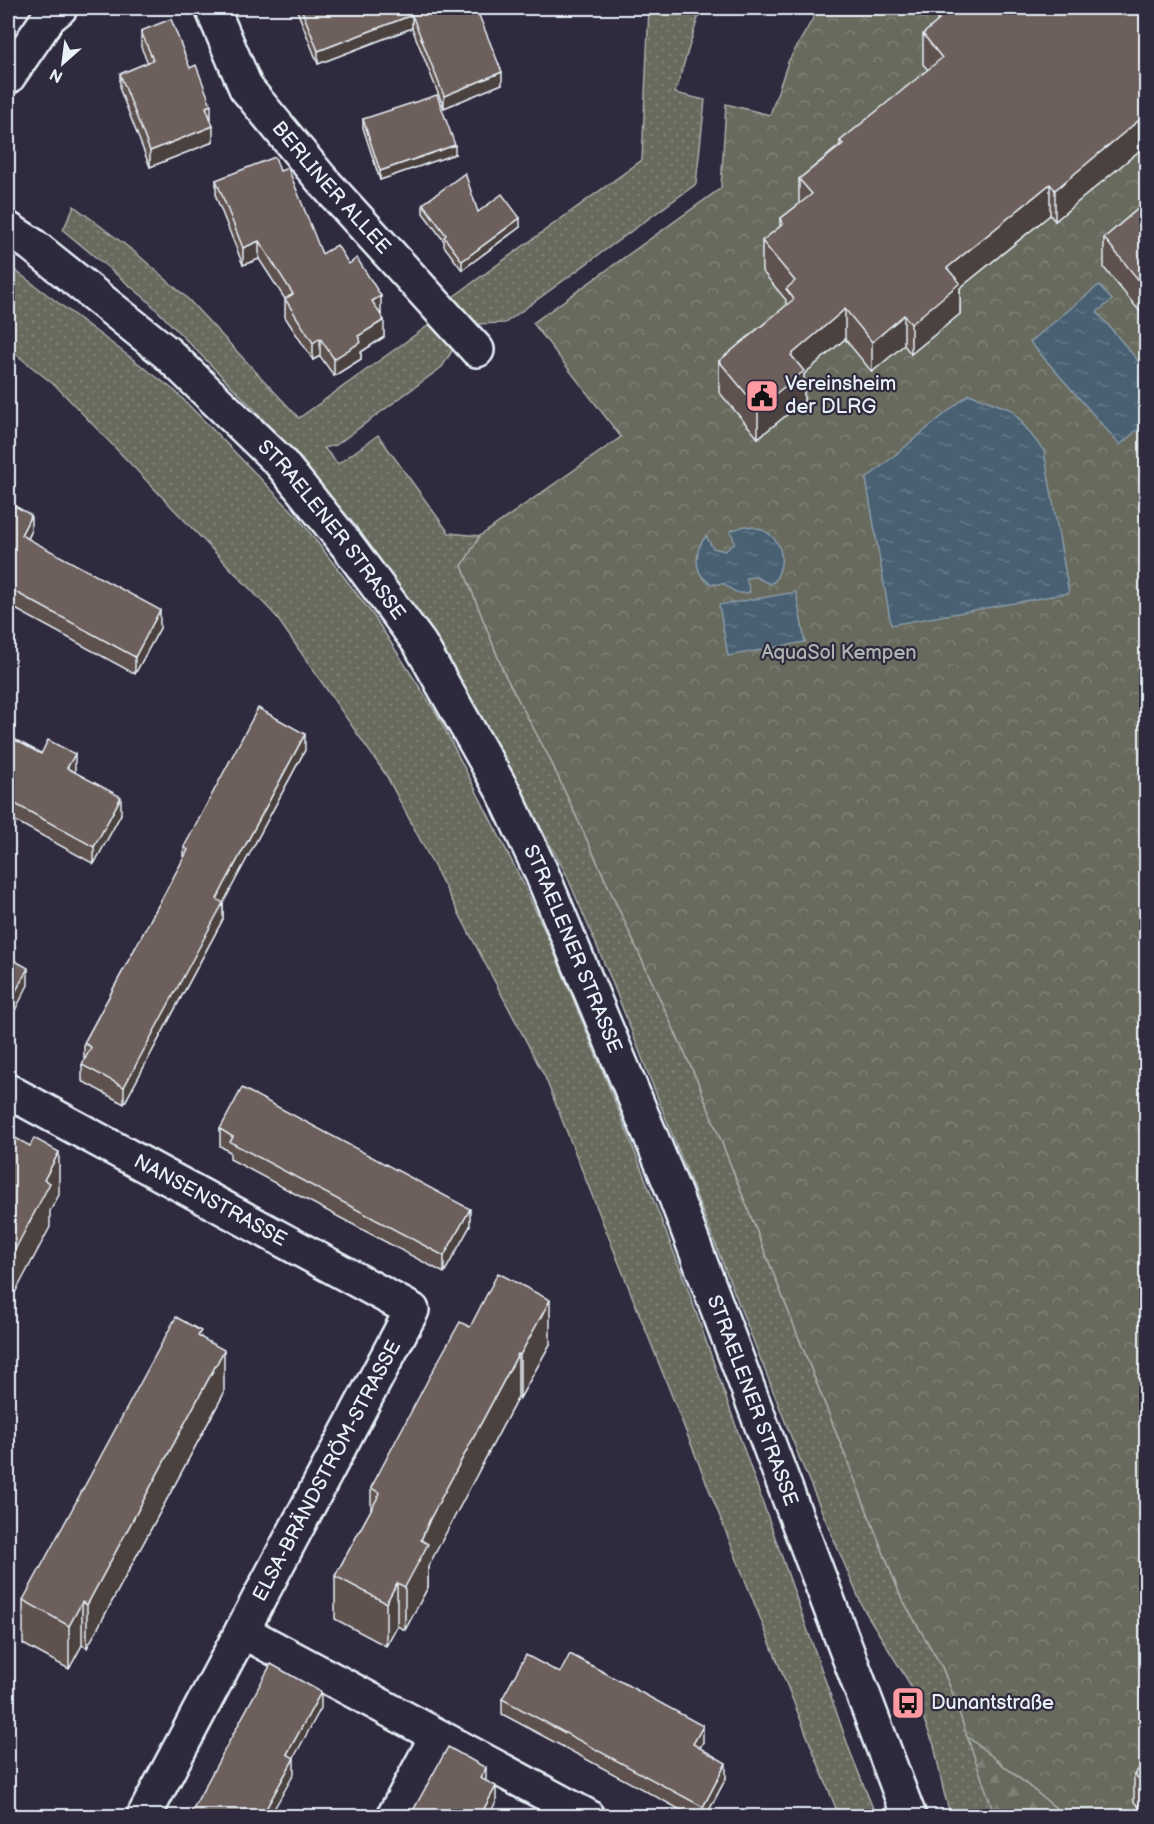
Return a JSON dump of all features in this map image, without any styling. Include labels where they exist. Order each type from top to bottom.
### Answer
[{"type":"street","points":[[8,77],[49,17],[60,8]]},
{"type":"street","name":"BERLINER ALLEE","points":[[212,8],[246,88],[322,180],[477,350]]},
{"type":"street","name":"STRAELENER STRASSE","points":[[8,229],[31,244],[166,353],[280,462],[420,644],[505,795],[542,874],[672,1190],[909,1816]]},
{"type":"street","name":"NANSENSTRASSE","points":[[8,1091],[412,1310]]},
{"type":"street","name":"ELSA-BRÄNDSTRÖM-STRASSE","points":[[144,1816],[412,1310]]},
{"type":"street","points":[[242,1631],[587,1816]]},
{"type":"street","points":[[394,1816],[437,1736]]},
{"type":"green space","points":[[649,8],[701,8],[675,93],[705,100],[696,184],[505,323],[473,324],[450,299],[642,160]]},
{"type":"green space","name":"AquaSol Kempen","points":[[819,8],[1146,8],[1146,1816],[1066,1816],[967,1736],[942,1667],[901,1597],[698,1082],[550,759],[505,675],[462,566],[480,536],[621,437],[533,323],[721,188],[726,104],[770,115],[788,62]]},
{"type":"green space","points":[[74,206],[136,253],[186,297],[299,418],[436,320],[455,346],[442,367],[336,445],[324,448],[338,464],[378,435],[449,533],[480,536],[462,566],[505,675],[550,759],[698,1082],[901,1597],[942,1667],[953,1694],[995,1816],[951,1816],[934,1745],[908,1681],[863,1608],[801,1462],[611,979],[566,874],[439,646],[334,501],[255,410],[147,300],[63,230]]},
{"type":"green space","points":[[8,265],[175,391],[298,517],[373,615],[437,714],[524,885],[552,947],[622,1119],[685,1281],[850,1751],[876,1816],[839,1816],[545,1077],[386,775],[275,615],[57,387],[8,348]]},
{"type":"green space","points":[[967,1736],[1066,1816],[995,1816]]},
{"type":"water","points":[[1099,285],[1112,300],[1097,312],[1146,370],[1146,422],[1120,445],[1030,342]]},
{"type":"water","points":[[969,394],[1012,410],[1044,451],[1069,593],[891,625],[866,479]]},
{"type":"water","points":[[745,526],[756,528],[773,537],[781,552],[781,561],[775,581],[769,584],[756,577],[746,578],[750,592],[741,593],[733,591],[725,584],[714,584],[704,579],[697,561],[699,547],[706,536],[713,548],[725,551],[734,544],[730,531]]},
{"type":"water","points":[[796,592],[805,642],[728,656],[719,605]]},
{"type":"building","points":[[301,8],[437,8],[437,16],[458,8],[476,8],[502,72],[444,96],[412,15],[318,51]]},
{"type":"building","points":[[937,8],[1146,8],[1146,129],[1139,120],[1055,190],[1050,184],[947,268],[960,283],[911,324],[904,315],[872,342],[845,309],[791,355],[804,371],[758,408],[719,361],[794,299],[786,289],[795,281],[762,241],[783,224],[780,219],[812,194],[799,179],[843,144],[840,141],[942,58],[923,34],[939,20]]},
{"type":"building","points":[[171,19],[190,68],[196,65],[211,105],[206,107],[213,126],[150,151],[120,74],[153,60],[141,31]]},
{"type":"building","points":[[437,95],[455,145],[380,171],[363,119]]},
{"type":"building","points":[[275,157],[280,171],[288,168],[322,254],[337,245],[349,264],[357,258],[381,296],[372,301],[384,320],[358,336],[361,342],[334,359],[320,338],[313,343],[285,299],[293,294],[259,241],[243,248],[216,180]]},
{"type":"building","points":[[465,173],[478,212],[502,194],[520,218],[462,261],[423,204]]},
{"type":"building","points":[[1146,202],[1146,289],[1104,238]]},
{"type":"building","points":[[8,502],[31,515],[21,535],[160,610],[135,657],[8,588]]},
{"type":"building","points":[[258,708],[305,734],[217,899],[223,903],[124,1087],[82,1065],[91,1047],[84,1043],[188,850],[184,847]]},
{"type":"building","points":[[8,736],[41,754],[48,740],[75,754],[67,768],[121,797],[94,847],[8,800]]},
{"type":"building","points":[[8,957],[28,968],[8,1006]]},
{"type":"building","points":[[242,1088],[470,1209],[444,1256],[230,1142],[233,1137],[220,1129]]},
{"type":"building","points":[[8,1134],[30,1146],[34,1138],[59,1152],[44,1180],[50,1183],[8,1263]]},
{"type":"building","points":[[498,1273],[550,1300],[520,1355],[518,1354],[430,1519],[421,1540],[428,1544],[405,1587],[397,1583],[386,1603],[335,1576],[380,1493],[371,1488],[432,1372],[460,1322],[470,1327]]},
{"type":"building","points":[[176,1317],[201,1331],[198,1336],[224,1350],[87,1605],[82,1602],[69,1626],[23,1600]]},
{"type":"building","points":[[570,1654],[703,1726],[693,1744],[726,1763],[703,1807],[502,1699],[526,1655],[560,1673]]},
{"type":"building","points":[[271,1664],[321,1692],[287,1754],[294,1758],[262,1816],[189,1816]]},
{"type":"building","points":[[448,1747],[486,1768],[480,1778],[496,1786],[480,1816],[410,1816]]},
{"type":"building","points":[[1146,1760],[1146,1785],[1134,1775]]},
{"type":"place","name":"Vereinsheim der DLRG","points":[[762,396]]},
{"type":"place","name":"Dunantstraße","points":[[908,1703]]}]
